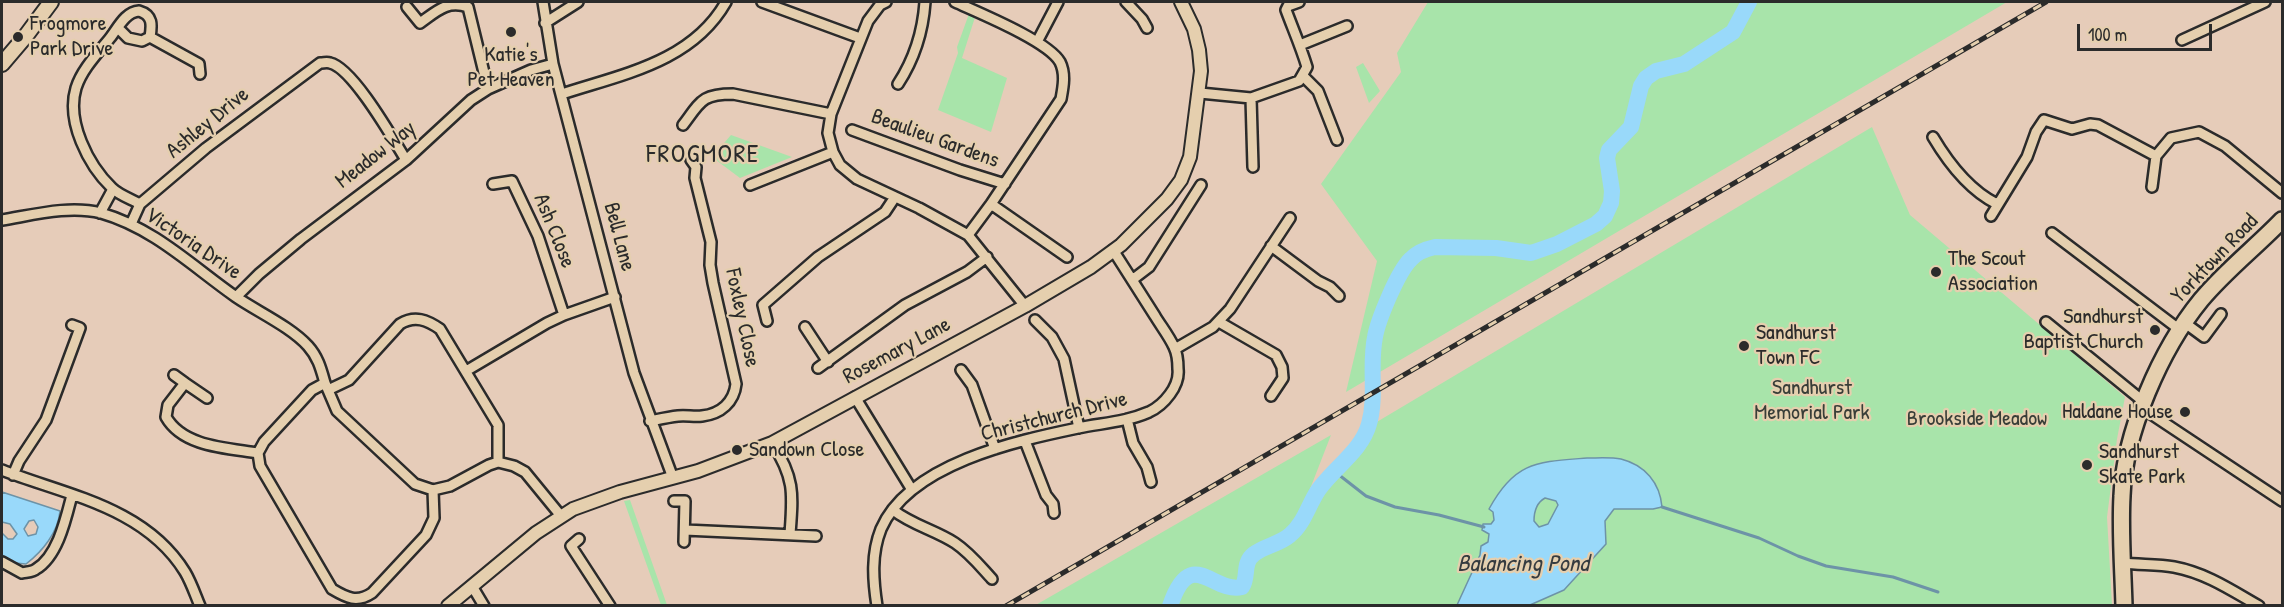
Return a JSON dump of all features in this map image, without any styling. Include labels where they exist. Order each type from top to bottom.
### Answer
[{"type":"main road","points":[[2,64],[26,37],[51,2]]},
{"type":"main road","name":"Yorktown Road","points":[[2124,606],[2122,495],[2133,431],[2143,405],[2182,327],[2214,285],[2280,229]]},
{"type":"street","points":[[407,7],[420,23],[448,3],[458,2],[468,7],[488,89]]},
{"type":"street","name":"Bell Lane","points":[[543,2],[553,64],[634,373],[673,478]]},
{"type":"street","points":[[545,23],[578,2]]},
{"type":"street","points":[[562,94],[660,61],[685,48],[706,31],[726,2]]},
{"type":"street","points":[[762,2],[860,38]]},
{"type":"street","name":"Beaulieu Gardens","points":[[898,84],[909,66],[923,26],[925,2]]},
{"type":"street","name":"Beaulieu Gardens","points":[[955,2],[1037,42],[1051,52],[1060,63],[1064,83],[1061,99],[968,235]]},
{"type":"street","points":[[1037,42],[1058,2]]},
{"type":"street","points":[[1126,2],[1147,28]]},
{"type":"street","name":"Rosemary Lane","points":[[448,606],[536,533],[561,516],[597,499],[698,471],[772,443],[1025,306],[1091,267],[1113,250],[1144,224],[1167,199],[1181,180],[1190,157],[1200,93],[1199,50],[1194,29],[1181,2]]},
{"type":"street","points":[[1200,93],[1251,98],[1299,81],[1307,67],[1286,10],[1288,6],[1299,2]]},
{"type":"street","points":[[2182,40],[2265,2]]},
{"type":"street","points":[[881,3],[868,21],[860,38],[831,114],[828,133],[833,152],[840,165],[849,174],[968,235],[1025,306]]},
{"type":"street","points":[[140,204],[113,189],[92,163],[80,138],[73,110],[76,87],[84,73],[130,13],[140,6],[150,19],[150,37]]},
{"type":"street","points":[[1300,45],[1347,26]]},
{"type":"street","points":[[118,28],[128,38],[135,41],[142,41],[150,37]]},
{"type":"street","points":[[150,37],[199,64],[200,74]]},
{"type":"street","name":"Ashley Drive","points":[[131,224],[140,204],[214,142],[321,63],[331,63],[339,68],[364,94],[406,160]]},
{"type":"street","name":"Meadow Way","points":[[236,297],[300,238],[406,160],[471,100],[488,89],[531,70],[553,64]]},
{"type":"street","points":[[1303,76],[1318,91],[1338,141]]},
{"type":"street","points":[[683,124],[708,96],[719,94],[733,94],[831,114]]},
{"type":"street","points":[[1251,98],[1253,167]]},
{"type":"street","points":[[1991,216],[2027,157],[2036,132],[2044,120],[2072,129],[2090,124],[2098,125],[2156,156]]},
{"type":"street","name":"Beaulieu Gardens","points":[[852,130],[1005,184]]},
{"type":"street","points":[[2152,187],[2156,156],[2170,138],[2199,132],[2225,146],[2283,193]]},
{"type":"street","points":[[1933,137],[1946,159],[1964,179],[1984,197],[1997,204]]},
{"type":"street","points":[[750,185],[833,152]]},
{"type":"street","name":"Foxley Close","points":[[651,421],[681,415],[700,417],[713,415],[727,406],[735,395],[736,384],[710,265],[711,242],[695,178],[696,166],[691,160]]},
{"type":"street","name":"Ash Close","points":[[493,184],[512,181],[538,236],[564,315]]},
{"type":"street","points":[[1132,280],[1149,267],[1201,184]]},
{"type":"street","points":[[100,213],[113,189]]},
{"type":"street","points":[[767,321],[763,305],[818,257],[885,212],[895,197]]},
{"type":"street","name":"Beaulieu Gardens","points":[[991,204],[1067,257]]},
{"type":"street","name":"Victoria Drive","points":[[2,220],[79,210],[100,213],[131,224],[154,236],[236,297],[306,344],[319,363],[326,387],[337,411],[415,484],[433,490]]},
{"type":"street","points":[[1175,349],[1219,322],[1290,218]]},
{"type":"street","points":[[2052,232],[2182,327],[2204,337],[2221,314]]},
{"type":"street","points":[[1272,246],[1318,281],[1330,287],[1339,297]]},
{"type":"street","name":"Christchurch Drive","points":[[877,606],[873,578],[874,555],[881,529],[893,510],[912,490],[948,469],[995,449],[1079,428],[1127,419],[1151,411],[1170,396],[1179,372],[1175,349],[1113,250]]},
{"type":"street","points":[[818,368],[905,305],[967,272],[987,257]]},
{"type":"street","points":[[466,372],[564,315],[615,297]]},
{"type":"street","points":[[498,462],[498,425],[440,329],[431,322],[419,319],[407,320],[400,324],[349,380],[312,390],[264,442],[258,453],[260,466],[332,590],[346,598],[362,600],[372,593],[426,535],[434,518],[433,490],[450,486],[489,465],[498,462],[514,466],[525,472],[561,516]]},
{"type":"street","points":[[1035,320],[1052,337],[1064,359],[1079,428]]},
{"type":"street","points":[[1219,322],[1276,356],[1282,367],[1283,378],[1271,396]]},
{"type":"street","points":[[2046,322],[2143,405],[2283,501]]},
{"type":"street","points":[[804,327],[828,362]]},
{"type":"street","points":[[13,475],[19,461],[46,420],[80,328]]},
{"type":"street","points":[[961,370],[972,385],[995,449]]},
{"type":"street","points":[[174,375],[207,398]]},
{"type":"street","points":[[184,383],[168,405],[166,417],[171,426],[184,436],[199,442],[258,453]]},
{"type":"street","points":[[855,397],[912,490]]},
{"type":"street","points":[[1127,419],[1133,443],[1147,467],[1151,482]]},
{"type":"street","points":[[1025,441],[1046,495],[1053,504],[1054,513]]},
{"type":"street","points":[[772,443],[790,475],[793,494],[790,534]]},
{"type":"street","points":[[2,470],[111,508],[138,523],[166,548],[184,571],[200,606]]},
{"type":"street","points":[[2,562],[22,573],[36,570],[48,557],[63,531],[72,495]]},
{"type":"street","points":[[674,501],[685,501],[684,542]]},
{"type":"street","points":[[893,510],[904,519],[953,542],[970,554],[992,579]]},
{"type":"street","points":[[685,530],[816,536]]},
{"type":"street","points":[[579,539],[571,546],[610,606]]},
{"type":"street","points":[[2123,563],[2172,567],[2199,573],[2259,606]]},
{"type":"street","points":[[472,586],[484,606]]},
{"type":"green space","points":[[1428,2],[2007,2],[1346,392],[1377,261],[1321,184],[1401,72],[1397,53]]},
{"type":"green space","points":[[970,11],[976,14],[962,58],[1007,78],[991,132],[938,110]]},
{"type":"green space","points":[[1363,63],[1380,91],[1369,103],[1356,67]]},
{"type":"green space","name":"Sandhurst Memorial Park","points":[[1872,127],[1910,215],[2125,397],[2107,517],[2112,605],[1034,606],[1331,435],[1310,489],[1363,444],[1365,429]]},
{"type":"green space","points":[[731,135],[792,157],[740,178],[712,157]]},
{"type":"green space","points":[[630,500],[667,605],[661,605],[624,501]]},
{"type":"water","name":"Balancing Pond","points":[[1587,458],[1621,459],[1644,470],[1658,490],[1662,507],[1614,509],[1605,521],[1606,544],[1564,590],[1530,605],[1457,605],[1480,555],[1481,546],[1488,542],[1489,534],[1482,530],[1483,524],[1491,524],[1494,520],[1493,512],[1489,509],[1508,481],[1529,467],[1541,463]],"holes":[[[1545,498],[1556,501],[1558,505],[1548,524],[1539,527],[1534,521],[1538,505]]]},
{"type":"water","points":[[2,492],[60,511],[59,519],[49,540],[26,564],[15,563],[2,555],[2,533],[8,539],[13,539],[17,534],[10,524],[2,522]],"holes":[[[34,520],[38,527],[36,534],[28,536],[24,529],[29,521]]]},
{"type":"waterway","points":[[1170,606],[1178,588],[1186,578],[1194,575],[1203,576],[1231,587],[1242,587],[1250,558],[1258,551],[1286,538],[1295,530],[1319,489],[1360,442],[1369,424],[1371,413],[1373,348],[1377,329],[1395,284],[1411,259],[1416,254],[1435,247],[1496,248],[1531,253],[1557,244],[1596,224],[1605,216],[1611,203],[1612,191],[1607,158],[1609,150],[1631,127],[1641,86],[1646,78],[1656,71],[1684,64],[1733,32],[1749,2]]},
{"type":"waterway","points":[[1334,471],[1366,496],[1395,507],[1439,515],[1484,527]]},
{"type":"waterway","points":[[1662,507],[1759,538],[1826,566],[1893,577],[1938,592]]},
{"type":"railway","points":[[1006,606],[2046,2]]},
{"type":"place","name":"Katie's Pet Heaven","points":[[511,32]]},
{"type":"place","name":"Frogmore Park Drive","points":[[18,37]]},
{"type":"place","name":"The Scout Association","points":[[1936,272]]},
{"type":"place","name":"Sandhurst Baptist Church","points":[[2155,330]]},
{"type":"place","name":"Sandhurst Town FC","points":[[1744,346]]},
{"type":"place","name":"Haldane House","points":[[2185,412]]},
{"type":"place","name":"Sandown Close","points":[[737,450]]},
{"type":"place","name":"Sandhurst Skate Park","points":[[2087,465]]},
{"type":"district","name":"FROGMORE","points":[[703,155]]},
{"type":"park label","name":"Brookside Meadow","points":[[1977,419]]}]
